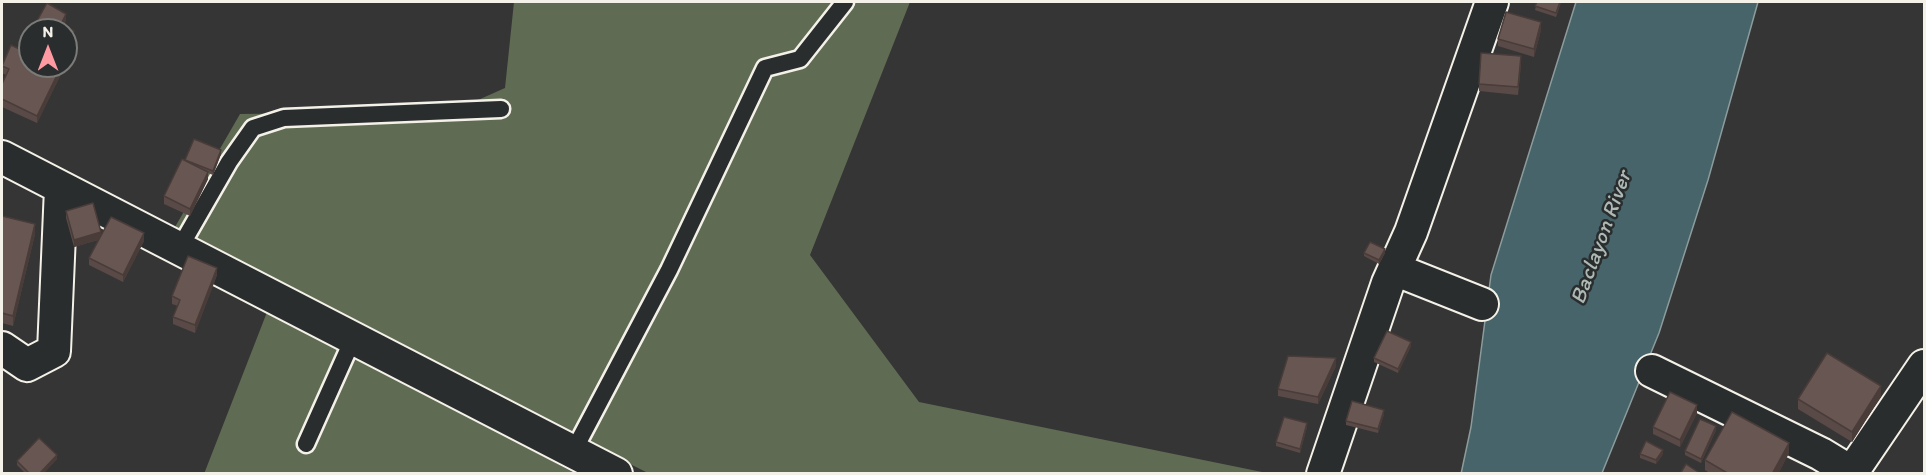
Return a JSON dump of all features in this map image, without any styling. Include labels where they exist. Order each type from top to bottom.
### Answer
[{"type":"street","points":[[1323,474],[1394,269],[1411,232],[1492,2]]},
{"type":"street","points":[[2,157],[616,474]]},
{"type":"street","points":[[2,348],[27,365],[54,351],[61,188]]},
{"type":"street","points":[[1394,269],[1482,304]]},
{"type":"street","points":[[1652,372],[1815,464],[1853,473],[1924,366]]},
{"type":"lane","points":[[573,452],[669,270],[765,69],[800,58],[845,2]]},
{"type":"lane","points":[[179,249],[229,162],[253,128],[284,118],[501,109]]},
{"type":"lane","points":[[306,444],[353,339]]},
{"type":"green space","points":[[514,2],[910,2],[810,255],[919,402],[1267,473],[648,473],[171,234],[240,114],[397,112],[469,104],[505,88]]},
{"type":"green space","points":[[269,307],[574,473],[204,474]]},
{"type":"water","name":"Baclayon River","points":[[1576,2],[1758,2],[1708,180],[1659,333],[1602,473],[1461,474],[1471,427],[1491,275]]},
{"type":"building","points":[[1537,2],[1560,2],[1556,13],[1535,6]]},
{"type":"building","points":[[47,3],[66,14],[64,18],[39,18]]},
{"type":"building","points":[[1506,12],[1541,22],[1534,49],[1498,39]]},
{"type":"building","points":[[11,45],[18,48],[18,78],[56,78],[37,116],[2,99],[2,84],[9,69],[2,66]]},
{"type":"building","points":[[1481,53],[1521,56],[1518,87],[1479,84]]},
{"type":"building","points":[[194,139],[221,150],[213,171],[185,160]]},
{"type":"building","points":[[182,159],[208,172],[190,209],[164,196]]},
{"type":"building","points":[[93,203],[101,232],[74,240],[66,211]]},
{"type":"building","points":[[2,216],[35,224],[13,316],[2,313]]},
{"type":"building","points":[[111,217],[144,233],[123,275],[89,258]]},
{"type":"building","points":[[1370,242],[1385,249],[1379,260],[1364,253]]},
{"type":"building","points":[[188,256],[217,268],[195,325],[173,317],[180,300],[172,296]]},
{"type":"building","points":[[1387,331],[1411,342],[1398,369],[1374,358]]},
{"type":"building","points":[[1827,353],[1881,386],[1852,432],[1798,399]]},
{"type":"building","points":[[1288,356],[1336,358],[1318,397],[1278,389]]},
{"type":"building","points":[[1670,392],[1697,405],[1680,440],[1653,427]]},
{"type":"building","points":[[1352,401],[1384,410],[1378,429],[1346,421]]},
{"type":"building","points":[[1732,412],[1789,443],[1772,474],[1729,474],[1705,460]]},
{"type":"building","points":[[1284,417],[1307,423],[1300,449],[1276,442]]},
{"type":"building","points":[[1700,419],[1716,426],[1701,459],[1685,451]]},
{"type":"building","points":[[39,438],[57,455],[39,474],[30,474],[17,461]]},
{"type":"building","points":[[1646,441],[1663,450],[1656,460],[1640,454]]},
{"type":"building","points":[[1686,464],[1701,474],[1680,474]]}]
